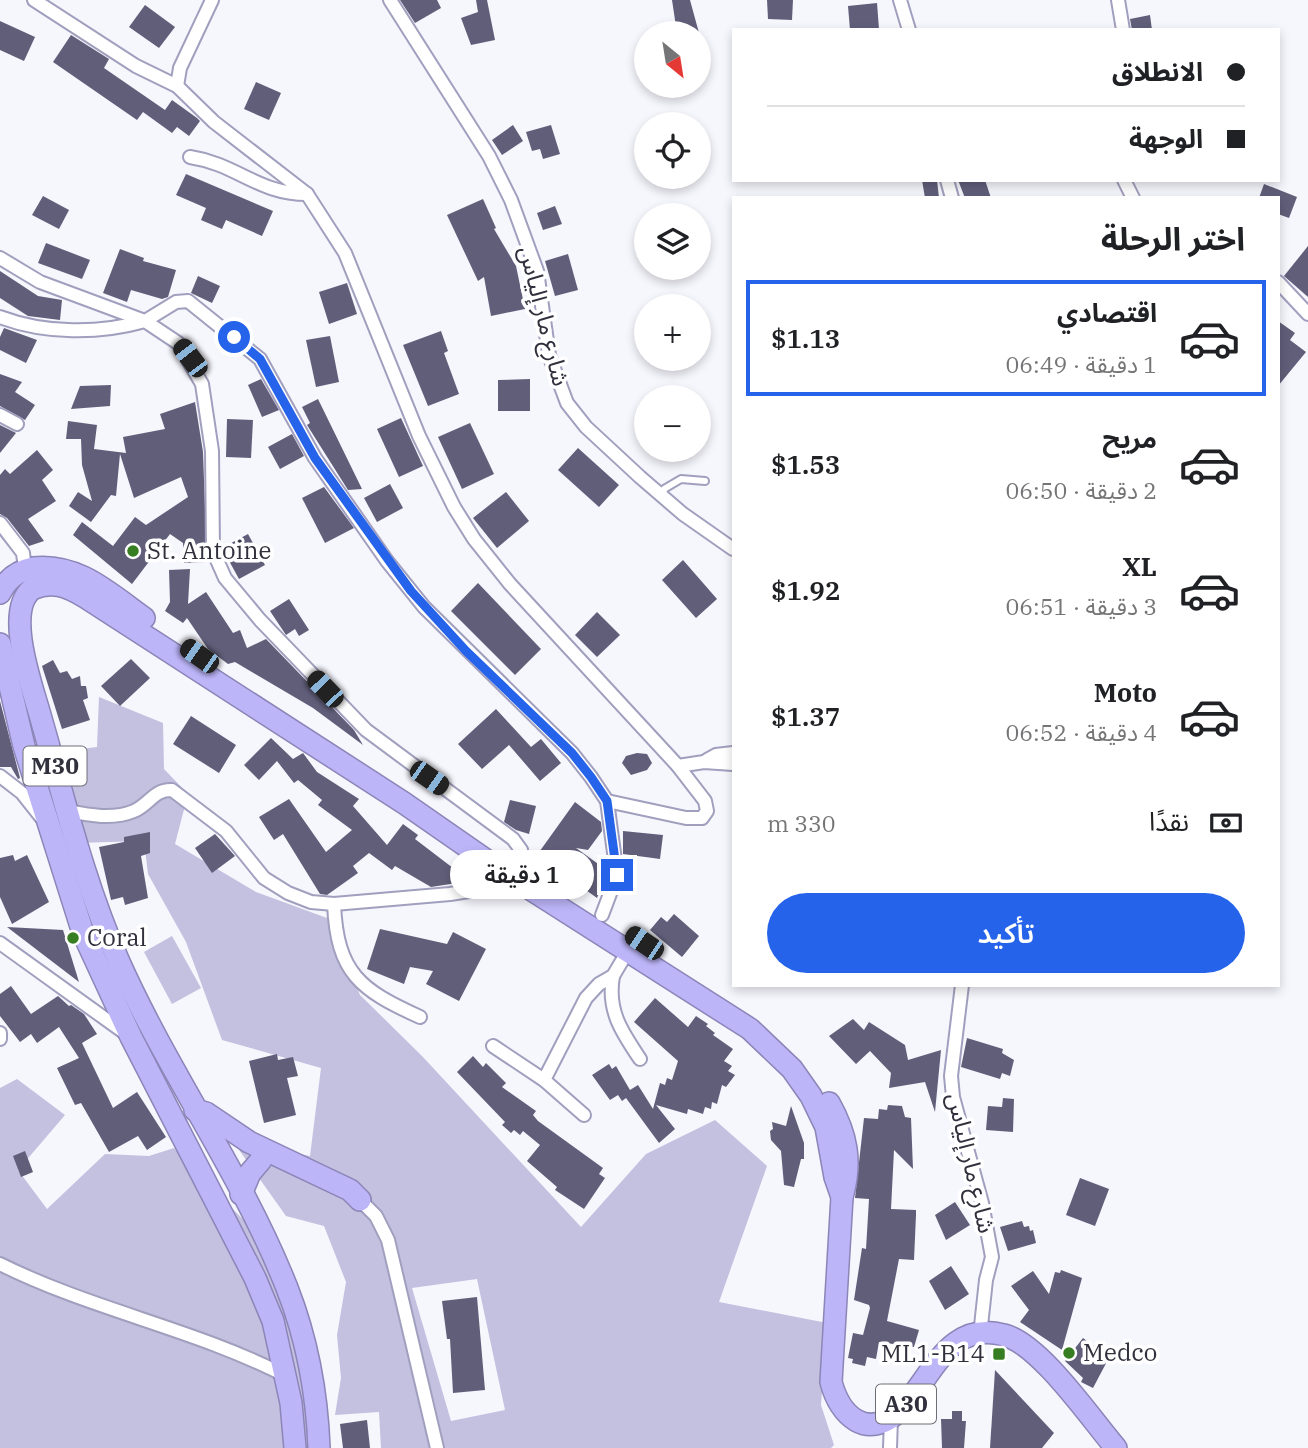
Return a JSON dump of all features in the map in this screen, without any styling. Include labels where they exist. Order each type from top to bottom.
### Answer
[{"type":"highway","name":"M30","points":[[25,569],[61,567],[85,577],[506,867],[750,1029],[792,1069],[811,1096],[826,1127],[835,1177],[842,1197]]},
{"type":"highway","points":[[0,593],[13,575],[25,569]]},
{"type":"highway","name":"M30","points":[[319,1448],[318,1414],[299,1322],[282,1278],[120,964],[100,915],[67,811],[26,662],[19,623],[20,609],[26,594],[50,583],[69,588],[506,867],[602,915],[729,1001],[785,1047],[807,1072],[838,1119],[848,1149],[849,1172],[842,1197]]},
{"type":"highway","name":"M30","points":[[1,658],[46,819],[83,933],[131,1037],[256,1278],[273,1321],[287,1376],[295,1448]]},
{"type":"highway","points":[[195,1110],[206,1112],[249,1142],[284,1161],[350,1190],[360,1200]]},
{"type":"highway","points":[[212,1139],[342,1198],[360,1200]]},
{"type":"highway","points":[[241,1194],[250,1172],[261,1160]]},
{"type":"highway","name":"A30","points":[[842,1197],[831,1382],[840,1408],[847,1416],[869,1423],[891,1418],[909,1401],[933,1364],[949,1348],[961,1339],[980,1335]]},
{"type":"highway","points":[[980,1335],[1007,1335],[1020,1343],[1055,1376],[1116,1448]]},
{"type":"street","points":[[34,0],[136,66],[177,86],[214,122],[307,194],[345,253],[419,436],[454,507],[474,538],[510,584],[678,766],[705,801],[707,811],[702,818],[686,818],[607,801]]},
{"type":"street","points":[[177,86],[180,68],[212,0]]},
{"type":"street","name":"شارع مار إلياس","points":[[390,0],[489,156],[511,200],[537,271],[549,355],[567,403],[586,428],[663,497],[732,548]]},
{"type":"street","points":[[900,0],[908,28]]},
{"type":"street","points":[[1118,0],[1123,28]]},
{"type":"street","points":[[190,157],[223,165],[270,190],[307,194]]},
{"type":"street","points":[[0,258],[48,285],[145,321],[178,343],[202,384],[212,451],[213,551],[225,578],[366,730],[513,839],[521,850],[496,878],[469,891],[334,904],[311,902],[272,884],[257,871],[226,831],[172,790],[155,793],[141,807],[126,814],[97,816],[67,811]]},
{"type":"street","points":[[1280,284],[1308,314]]},
{"type":"street","points":[[0,317],[22,325],[54,329],[119,327],[145,321],[176,302],[188,301],[254,352],[315,458],[387,561],[446,631],[572,753],[607,801],[617,875],[602,915]]},
{"type":"street","points":[[0,415],[17,425]]},
{"type":"street","points":[[0,523],[23,553],[25,569]]},
{"type":"street","points":[[704,762],[716,755],[732,753]]},
{"type":"street","points":[[678,766],[704,762],[732,764]]},
{"type":"street","points":[[0,776],[22,793],[40,816],[46,819]]},
{"type":"street","points":[[334,904],[339,947],[348,969],[358,983],[373,994],[421,1017]]},
{"type":"street","points":[[0,943],[131,1037]]},
{"type":"street","points":[[629,949],[613,976],[610,1001],[615,1017],[640,1059]]},
{"type":"street","points":[[544,1080],[586,998],[599,984],[613,976]]},
{"type":"street","name":"شارع مار إلياس","points":[[962,987],[953,1063],[953,1097],[982,1203],[992,1257],[986,1280],[980,1335]]},
{"type":"street","points":[[0,1033],[0,1039]]},
{"type":"street","points":[[493,1046],[544,1080],[584,1115]]},
{"type":"street","points":[[360,1200],[376,1216],[388,1240],[437,1448]]},
{"type":"street","points":[[0,1264],[57,1289],[253,1359],[287,1376]]},
{"type":"street","points":[[890,1448],[891,1418]]},
{"type":"lane","points":[[663,497],[664,489],[681,479],[705,481]]},
{"type":"shaded area","points":[[99,697],[163,723],[164,769],[188,794],[175,844],[256,892],[327,918],[360,995],[422,1056],[581,1227],[646,1154],[715,1120],[767,1166],[719,1302],[827,1323],[821,1405],[834,1445],[831,1448],[381,1448],[379,1412],[335,1415],[341,1378],[337,1335],[346,1282],[324,1226],[286,1216],[232,1140],[310,1156],[321,1068],[222,1040],[186,942],[148,874],[144,841],[76,843],[47,753],[97,747]],"holes":[[[477,1279],[505,1410],[451,1421],[412,1288]]]},
{"type":"shaded area","points":[[172,936],[201,988],[172,1004],[144,952]]},
{"type":"shaded area","points":[[17,1079],[65,1115],[18,1170],[47,1209],[105,1154],[149,1156],[174,1148],[256,1233],[291,1319],[312,1448],[0,1448],[0,1088]]},
{"type":"building","points":[[400,0],[437,0],[441,8],[415,23]]},
{"type":"building","points":[[476,0],[487,0],[495,40],[471,45],[461,18],[478,12]]},
{"type":"building","points":[[672,0],[690,0],[696,21],[675,21]]},
{"type":"building","points":[[767,0],[793,0],[792,20],[768,19]]},
{"type":"building","points":[[877,3],[879,28],[850,28],[848,6]]},
{"type":"building","points":[[145,5],[175,27],[159,48],[129,27]]},
{"type":"building","points":[[1150,15],[1152,28],[1132,28],[1130,19]]},
{"type":"building","points":[[0,21],[35,37],[24,61],[0,50]]},
{"type":"building","points":[[71,35],[109,59],[104,68],[165,110],[172,100],[197,118],[200,121],[189,136],[177,127],[172,133],[143,112],[137,120],[53,62]]},
{"type":"building","points":[[256,82],[281,93],[269,120],[244,109]]},
{"type":"building","points":[[513,125],[523,141],[502,155],[492,140]]},
{"type":"building","points":[[551,125],[560,154],[543,159],[540,149],[532,151],[526,132]]},
{"type":"building","points":[[186,174],[273,211],[262,236],[226,220],[222,229],[201,220],[206,208],[176,195]]},
{"type":"building","points":[[922,182],[937,182],[939,196],[925,196]]},
{"type":"building","points":[[959,182],[986,182],[990,196],[964,196]]},
{"type":"building","points":[[1264,184],[1297,197],[1289,218],[1280,215],[1280,196],[1260,196]]},
{"type":"building","points":[[43,196],[69,210],[59,229],[32,215]]},
{"type":"building","points":[[483,199],[496,228],[494,229],[516,266],[525,309],[491,316],[484,277],[478,281],[447,215]]},
{"type":"building","points":[[555,206],[562,224],[543,230],[537,213]]},
{"type":"building","points":[[46,243],[90,260],[82,279],[38,263]]},
{"type":"building","points":[[1308,246],[1308,297],[1284,276]]},
{"type":"building","points":[[120,249],[144,258],[143,261],[176,270],[168,297],[162,299],[131,290],[127,302],[103,293]]},
{"type":"building","points":[[568,254],[578,290],[555,296],[545,261]]},
{"type":"building","points":[[0,271],[38,296],[62,300],[60,320],[28,316],[0,298]]},
{"type":"building","points":[[198,276],[220,286],[212,303],[191,293]]},
{"type":"building","points":[[347,283],[357,314],[329,324],[319,292]]},
{"type":"building","points":[[1280,322],[1295,333],[1290,340],[1306,352],[1280,384]]},
{"type":"building","points":[[4,328],[37,340],[26,363],[0,350],[0,337]]},
{"type":"building","points":[[441,331],[448,351],[444,353],[459,394],[428,406],[403,345]]},
{"type":"building","points":[[330,336],[339,382],[316,387],[306,340]]},
{"type":"building","points":[[0,374],[22,382],[15,392],[35,405],[25,420],[0,406]]},
{"type":"building","points":[[261,379],[279,410],[262,417],[248,385]]},
{"type":"building","points":[[530,379],[530,411],[498,411],[498,380]]},
{"type":"building","points":[[111,385],[110,406],[71,409],[80,386]]},
{"type":"building","points":[[318,399],[362,489],[348,490],[307,425],[310,423],[302,407]]},
{"type":"building","points":[[195,402],[203,452],[207,562],[184,563],[183,543],[170,534],[132,584],[73,535],[82,522],[113,546],[135,517],[146,525],[188,497],[181,477],[134,498],[120,454],[116,496],[111,495],[91,522],[69,506],[78,492],[92,501],[82,465],[81,439],[66,439],[68,421],[97,425],[94,449],[126,453],[123,437],[165,429],[160,414]]},
{"type":"building","points":[[401,418],[423,466],[399,477],[377,429]]},
{"type":"building","points":[[227,419],[253,420],[251,458],[226,457]]},
{"type":"building","points":[[470,423],[494,474],[462,489],[438,437]]},
{"type":"building","points":[[0,425],[16,433],[0,453]]},
{"type":"building","points":[[292,434],[304,456],[280,469],[268,447]]},
{"type":"building","points":[[578,448],[619,485],[599,507],[558,470]]},
{"type":"building","points":[[37,450],[53,470],[42,480],[56,501],[28,519],[44,541],[29,546],[7,518],[0,514],[0,475],[5,469],[10,474]]},
{"type":"building","points":[[390,484],[403,508],[377,522],[364,498]]},
{"type":"building","points":[[324,487],[354,528],[325,543],[302,498]]},
{"type":"building","points":[[506,492],[529,521],[497,548],[473,518]]},
{"type":"building","points":[[248,534],[265,565],[239,579],[222,548]]},
{"type":"building","points":[[683,560],[717,599],[696,618],[662,580]]},
{"type":"building","points":[[190,569],[188,604],[206,592],[233,633],[240,630],[247,648],[266,639],[354,730],[363,745],[313,708],[235,662],[228,664],[208,649],[187,618],[183,623],[165,611],[170,602],[169,570]]},
{"type":"building","points":[[478,583],[541,649],[515,675],[451,611]]},
{"type":"building","points":[[289,599],[309,630],[299,636],[295,629],[286,635],[270,611]]},
{"type":"building","points":[[597,612],[620,635],[597,657],[575,635]]},
{"type":"building","points":[[131,659],[150,678],[120,706],[101,686]]},
{"type":"building","points":[[53,660],[60,673],[67,671],[72,679],[80,676],[81,686],[86,686],[88,698],[83,700],[90,720],[62,729],[42,666]]},
{"type":"building","points":[[0,701],[20,778],[18,779],[11,767],[0,767]]},
{"type":"building","points":[[496,709],[531,747],[541,739],[561,763],[540,781],[509,745],[482,769],[458,744]]},
{"type":"building","points":[[191,716],[236,745],[219,773],[173,744]]},
{"type":"building","points":[[271,738],[293,759],[303,753],[317,772],[359,799],[353,806],[387,845],[403,824],[418,835],[415,839],[470,881],[431,887],[395,866],[392,870],[369,853],[353,866],[358,873],[327,895],[320,894],[283,834],[274,840],[259,817],[289,799],[326,852],[352,830],[318,805],[322,800],[298,780],[294,783],[277,761],[259,780],[244,765]]},
{"type":"building","points":[[647,754],[652,763],[647,770],[631,775],[622,763],[626,756]]},
{"type":"building","points":[[510,800],[536,806],[529,834],[504,822]]},
{"type":"building","points":[[575,802],[601,822],[602,831],[588,850],[576,848],[608,871],[597,898],[537,855]]},
{"type":"building","points":[[623,831],[663,835],[660,859],[623,854]]},
{"type":"building","points":[[150,832],[150,853],[141,856],[148,898],[125,905],[123,897],[111,900],[99,847],[124,842],[124,837]]},
{"type":"building","points":[[215,834],[235,856],[212,873],[195,848]]},
{"type":"building","points":[[13,855],[15,861],[27,855],[49,902],[12,924],[0,897],[0,858]]},
{"type":"building","points":[[674,914],[699,936],[682,957],[650,930],[661,917],[667,922]]},
{"type":"building","points":[[7,927],[63,930],[79,982],[24,940]]},
{"type":"building","points":[[380,929],[447,944],[453,932],[486,949],[459,1001],[426,984],[433,971],[410,967],[404,984],[367,969]]},
{"type":"building","points":[[11,986],[31,1014],[58,996],[84,1014],[97,1034],[82,1043],[113,1108],[137,1092],[166,1137],[147,1150],[138,1136],[109,1152],[81,1103],[75,1105],[57,1068],[79,1058],[59,1027],[37,1043],[31,1034],[20,1042],[0,1016],[0,994]]},
{"type":"building","points":[[655,998],[688,1027],[696,1016],[708,1024],[706,1026],[715,1033],[713,1035],[733,1049],[724,1061],[732,1066],[728,1071],[735,1075],[726,1087],[722,1085],[717,1104],[712,1102],[711,1109],[705,1107],[703,1114],[688,1109],[687,1114],[656,1105],[675,1129],[659,1143],[626,1098],[622,1101],[618,1095],[610,1100],[592,1075],[609,1064],[612,1069],[616,1066],[630,1090],[638,1085],[653,1109],[660,1083],[665,1085],[667,1078],[672,1080],[678,1061],[634,1022]]},
{"type":"building","points":[[853,1019],[864,1030],[869,1022],[905,1045],[908,1060],[941,1050],[935,1112],[925,1082],[889,1088],[891,1073],[870,1051],[856,1064],[829,1036]]},
{"type":"building","points":[[967,1038],[1003,1049],[1002,1053],[1014,1060],[1010,1076],[1002,1073],[1000,1079],[961,1067]]},
{"type":"building","points":[[277,1054],[278,1060],[293,1057],[298,1076],[287,1078],[296,1115],[264,1123],[249,1061]]},
{"type":"building","points":[[473,1056],[483,1067],[486,1063],[506,1083],[502,1087],[536,1111],[533,1115],[538,1121],[603,1168],[599,1174],[605,1178],[584,1209],[555,1190],[557,1187],[527,1161],[540,1145],[523,1131],[520,1135],[514,1130],[511,1133],[502,1125],[505,1122],[457,1072]]},
{"type":"building","points":[[1003,1098],[1014,1099],[1013,1132],[986,1130],[988,1106],[1002,1107]]},
{"type":"building","points":[[888,1105],[902,1106],[905,1117],[911,1118],[913,1169],[894,1150],[891,1209],[916,1210],[916,1215],[914,1260],[899,1259],[887,1321],[919,1330],[914,1347],[879,1342],[876,1359],[867,1357],[865,1366],[852,1363],[853,1359],[848,1358],[853,1333],[863,1335],[870,1308],[869,1305],[854,1300],[862,1248],[866,1249],[869,1199],[855,1198],[864,1118],[878,1119],[879,1109],[887,1110]]},
{"type":"building","points":[[791,1106],[804,1143],[804,1159],[801,1159],[794,1187],[784,1185],[781,1151],[771,1140],[770,1131],[773,1129],[772,1122],[786,1126]]},
{"type":"building","points":[[25,1151],[33,1172],[21,1177],[13,1156]]},
{"type":"building","points":[[1080,1178],[1109,1189],[1095,1226],[1066,1215]]},
{"type":"building","points":[[955,1202],[970,1225],[946,1240],[935,1215]]},
{"type":"building","points":[[1022,1221],[1024,1227],[1029,1226],[1030,1231],[1033,1230],[1036,1243],[1008,1251],[1000,1227]]},
{"type":"building","points":[[951,1266],[969,1294],[945,1310],[929,1281]]},
{"type":"building","points":[[1061,1270],[1082,1278],[1062,1350],[1020,1322],[1029,1310],[1011,1286],[1033,1271],[1049,1294],[1055,1272],[1060,1273]]},
{"type":"building","points":[[477,1297],[485,1390],[453,1393],[450,1339],[447,1339],[442,1301]]},
{"type":"building","points":[[1083,1338],[1095,1347],[1096,1344],[1112,1352],[1093,1388],[1081,1382],[1083,1378],[1065,1361]]},
{"type":"building","points":[[995,1370],[1054,1433],[1042,1448],[990,1448]]},
{"type":"building","points":[[952,1411],[962,1411],[962,1421],[966,1421],[964,1448],[942,1448],[941,1419],[952,1419]]},
{"type":"building","points":[[367,1420],[370,1448],[343,1448],[340,1424]]},
{"type":"place","name":"St. Antoine","points":[[133,551]]},
{"type":"place","name":"Coral","points":[[73,938]]},
{"type":"place","name":"Medco","points":[[1069,1353]]},
{"type":"place","name":"ML1-B14","points":[[999,1354]]},
{"type":"route","points":[[234,337],[254,352],[265,366],[315,458],[411,591],[466,651],[572,753],[591,777],[607,801],[617,875]]}]
